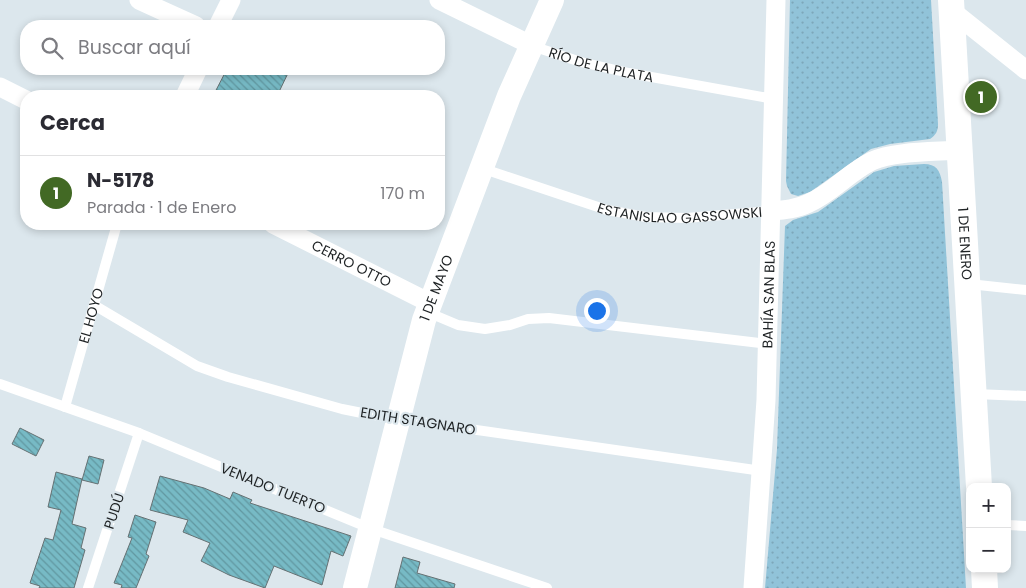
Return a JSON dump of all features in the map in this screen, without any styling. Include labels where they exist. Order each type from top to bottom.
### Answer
[{"type":"main road","name":"1 DE ENERO","points":[[952,6],[979,483]]},
{"type":"main road","points":[[984,573],[985,588]]},
{"type":"street","points":[[139,0],[183,20]]},
{"type":"street","points":[[221,20],[231,0]]},
{"type":"street","name":"RÍO DE LA PLATA","points":[[439,0],[531,45]]},
{"type":"street","name":"1 DE MAYO","points":[[355,588],[369,528],[428,307],[509,96],[552,0]]},
{"type":"street","name":"BAHÍA SAN BLAS","points":[[753,588],[762,471],[768,344],[776,0]]},
{"type":"street","points":[[952,6],[1026,70]]},
{"type":"street","points":[[187,90],[195,75]]},
{"type":"street","points":[[0,87],[20,97]]},
{"type":"street","name":"ESTANISLAO GASSOWSKI","points":[[771,212],[797,208],[809,203],[874,160],[897,155],[960,150]]},
{"type":"street","name":"CERRO OTTO","points":[[284,230],[428,307]]},
{"type":"lane","name":"RÍO DE LA PLATA","points":[[531,45],[581,62],[628,73],[774,99]]},
{"type":"lane","name":"ESTANISLAO GASSOWSKI","points":[[482,168],[607,210],[646,217],[686,218],[771,212]]},
{"type":"lane","name":"EL HOYO","points":[[65,407],[115,230]]},
{"type":"lane","points":[[968,284],[1026,290]]},
{"type":"lane","name":"EDITH STAGNARO","points":[[94,305],[168,350],[204,369],[342,409],[399,419],[762,471]]},
{"type":"lane","points":[[428,307],[458,325],[485,329],[510,325],[528,319],[549,318],[768,344]]},
{"type":"lane","name":"VENADO TUERTO","points":[[0,384],[139,433],[369,528],[547,588]]},
{"type":"lane","points":[[974,394],[1026,396]]},
{"type":"lane","name":"PUDÚ","points":[[88,588],[139,433]]},
{"type":"lane","points":[[1011,526],[1026,526]]},
{"type":"shaded area","points":[[790,0],[931,0],[938,124],[934,136],[930,139],[890,144],[871,149],[810,192],[798,196],[791,194],[786,181]]},
{"type":"shaded area","points":[[924,164],[937,168],[942,182],[966,588],[765,588],[777,449],[785,226],[793,220],[818,212],[874,172],[894,166]]},
{"type":"building","points":[[224,75],[287,75],[280,90],[216,90]]},
{"type":"building","points":[[20,428],[44,440],[36,456],[12,444]]},
{"type":"building","points":[[89,456],[104,460],[98,484],[82,480]]},
{"type":"building","points":[[56,472],[82,479],[72,524],[86,528],[81,548],[85,550],[74,588],[39,588],[40,586],[30,583],[45,538],[53,540],[61,510],[48,507]]},
{"type":"building","points":[[160,476],[204,488],[230,499],[233,492],[252,500],[250,503],[351,536],[343,556],[331,551],[322,585],[274,566],[265,588],[229,575],[201,561],[210,543],[183,532],[188,520],[150,510]]},
{"type":"building","points":[[135,515],[156,522],[146,554],[149,556],[136,588],[121,588],[122,585],[114,583],[132,538],[128,537]]},
{"type":"building","points":[[403,557],[420,562],[417,573],[455,584],[454,588],[395,588]]},
{"type":"place","name":"N-5178","points":[[981,97]]}]
